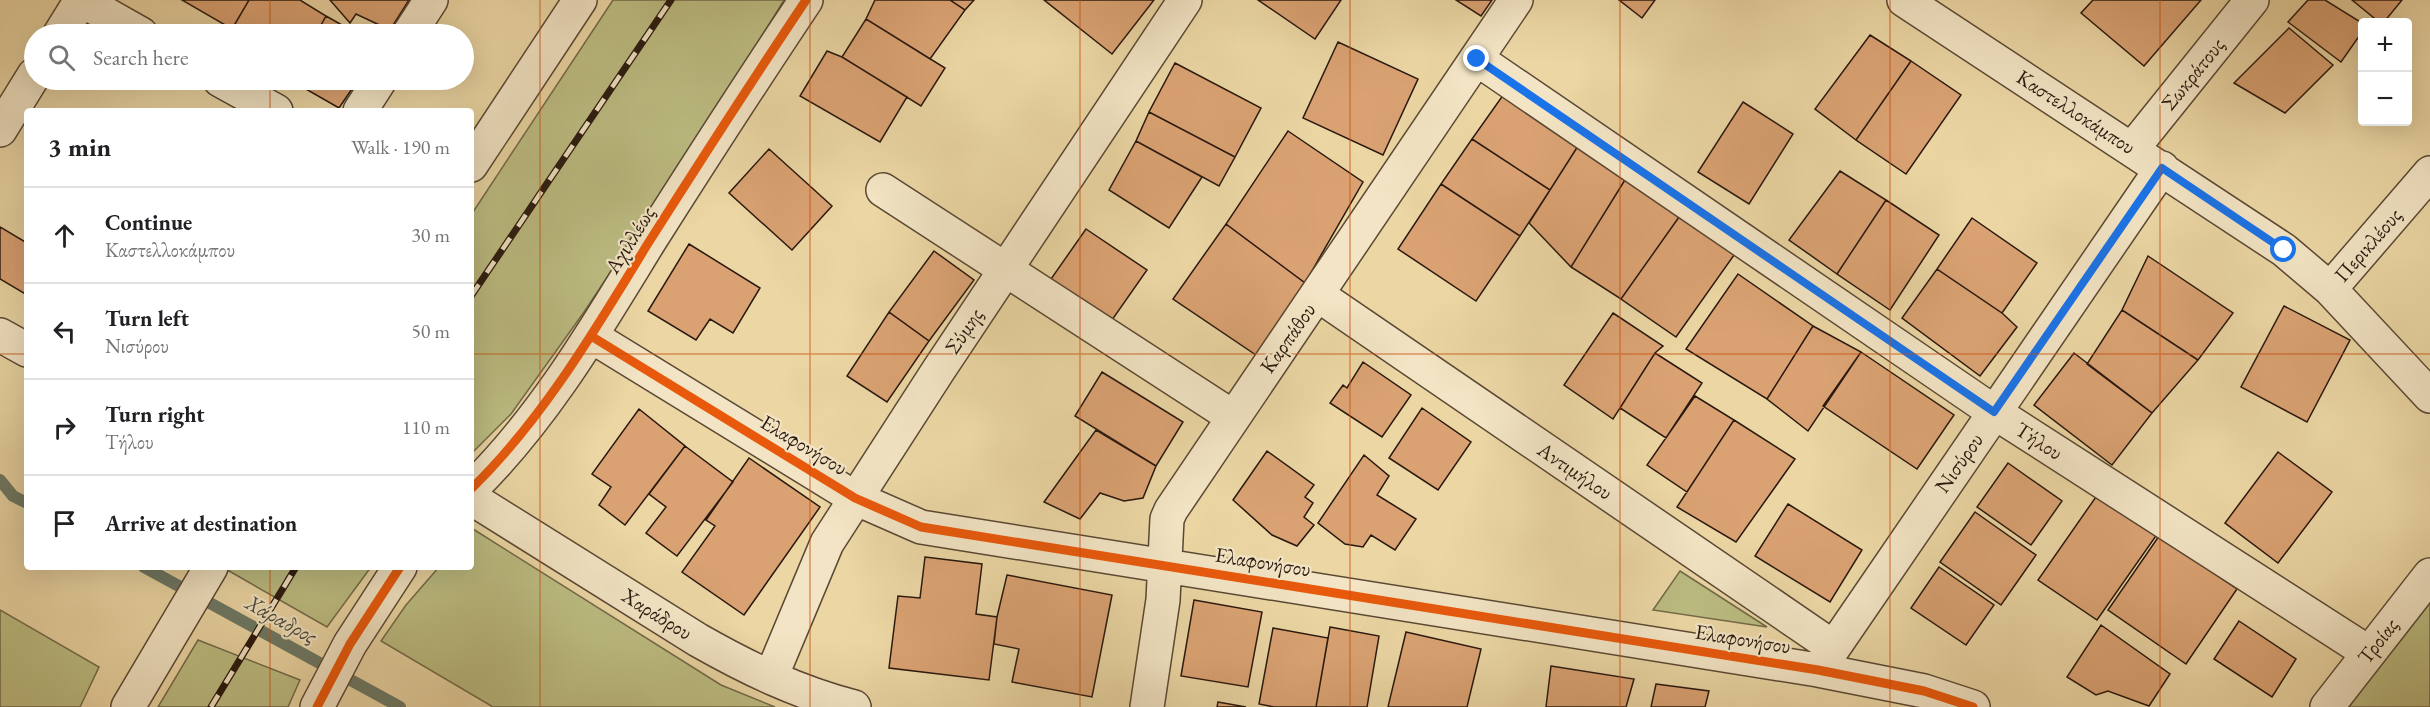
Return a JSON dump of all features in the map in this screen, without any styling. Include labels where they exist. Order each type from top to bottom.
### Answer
[{"type":"street","points":[[66,24],[81,0],[123,24]]},
{"type":"street","points":[[415,24],[431,0]]},
{"type":"street","points":[[474,160],[580,0]]},
{"type":"street","name":"Αχιλλέως","points":[[474,486],[521,434],[591,336],[733,109],[806,0]]},
{"type":"street","name":"Σύμης","points":[[771,677],[827,543],[1185,0]]},
{"type":"street","name":"Καρπάθου","points":[[1147,707],[1164,600],[1167,519],[1171,510],[1318,296],[1516,0]]},
{"type":"street","name":"Καστελλοκάμπου","points":[[1905,0],[2133,148],[2284,250],[2330,289],[2430,396]]},
{"type":"street","name":"Σωκράτους","points":[[2133,148],[2252,0]]},
{"type":"street","name":"Τήλου","points":[[1477,59],[1994,412],[2369,653]]},
{"type":"street","points":[[0,130],[25,90]]},
{"type":"street","points":[[238,90],[271,108]]},
{"type":"street","points":[[362,108],[374,90]]},
{"type":"street","name":"Νισύρου","points":[[1826,659],[2162,168]]},
{"type":"street","name":"Περικλέους","points":[[2330,289],[2430,173]]},
{"type":"street","points":[[883,190],[1233,417]]},
{"type":"street","name":"Αντιμήλου","points":[[1318,296],[1826,659]]},
{"type":"street","points":[[0,335],[24,348]]},
{"type":"street","name":"Ελαφονήσου","points":[[591,336],[855,498],[921,527],[1826,659],[1870,693],[1924,691],[1973,707]]},
{"type":"street","name":"Χαράδρου","points":[[474,500],[698,640],[802,692],[854,707]]},
{"type":"street","points":[[128,707],[210,570]]},
{"type":"street","points":[[318,704],[350,644],[398,570]]},
{"type":"street","name":"Τροίας","points":[[2328,707],[2430,575]]},
{"type":"green space","points":[[613,0],[784,0],[694,147],[584,312],[511,414],[474,451],[474,210]]},
{"type":"green space","points":[[474,530],[721,685],[775,707],[493,707],[381,641],[406,605],[436,570],[474,570]]},
{"type":"green space","points":[[230,570],[369,570],[327,627]]},
{"type":"green space","points":[[1680,571],[1767,627],[1653,610]]},
{"type":"green space","points":[[2430,590],[2430,707],[2336,707]]},
{"type":"green space","points":[[0,610],[99,667],[80,707],[0,707]]},
{"type":"green space","points":[[198,640],[300,680],[288,707],[158,707]]},
{"type":"building","points":[[182,0],[249,0],[235,24],[223,24]]},
{"type":"building","points":[[249,0],[300,0],[326,16],[322,24],[235,24]]},
{"type":"building","points":[[330,0],[409,0],[394,24],[377,24],[356,14],[350,23]]},
{"type":"building","points":[[875,0],[950,0],[965,10],[930,59],[866,19]]},
{"type":"building","points":[[950,0],[974,0],[965,10]]},
{"type":"building","points":[[1044,0],[1154,0],[1112,54]]},
{"type":"building","points":[[1258,0],[1341,0],[1315,39]]},
{"type":"building","points":[[1456,0],[1492,0],[1481,16]]},
{"type":"building","points":[[1619,0],[1655,0],[1642,18]]},
{"type":"building","points":[[2093,0],[2201,0],[2144,66],[2081,13]]},
{"type":"building","points":[[2308,0],[2325,0],[2358,21],[2358,38],[2341,62],[2288,22]]},
{"type":"building","points":[[2352,0],[2402,0],[2387,18],[2374,18]]},
{"type":"building","points":[[326,16],[340,24],[322,24]]},
{"type":"building","points":[[866,19],[945,68],[921,106],[842,57]]},
{"type":"building","points":[[2289,28],[2333,65],[2285,113],[2234,83]]},
{"type":"building","points":[[1870,35],[1911,61],[1856,140],[1815,109]]},
{"type":"building","points":[[1338,42],[1418,79],[1383,155],[1303,118]]},
{"type":"building","points":[[827,51],[842,57],[907,97],[880,142],[800,96]]},
{"type":"building","points":[[1911,61],[1961,95],[1906,174],[1856,140]]},
{"type":"building","points":[[1175,63],[1261,108],[1235,157],[1149,112]]},
{"type":"building","points":[[308,90],[351,90],[339,108]]},
{"type":"building","points":[[1506,91],[1578,146],[1550,190],[1472,139]]},
{"type":"building","points":[[1743,102],[1793,134],[1749,204],[1698,172]]},
{"type":"building","points":[[1149,112],[1235,157],[1219,186],[1136,141]]},
{"type":"building","points":[[1288,131],[1363,182],[1305,283],[1226,224]]},
{"type":"building","points":[[1472,139],[1550,190],[1520,236],[1441,184]]},
{"type":"building","points":[[1136,141],[1202,177],[1169,228],[1109,190]]},
{"type":"building","points":[[1578,146],[1628,175],[1571,267],[1529,223]]},
{"type":"building","points":[[769,149],[832,206],[792,250],[729,193]]},
{"type":"building","points":[[1840,171],[1886,200],[1837,274],[1789,240]]},
{"type":"building","points":[[1628,175],[1684,210],[1621,299],[1571,267]]},
{"type":"building","points":[[1441,184],[1520,236],[1476,301],[1398,249]]},
{"type":"building","points":[[1886,200],[1939,235],[1890,310],[1837,274]]},
{"type":"building","points":[[1684,210],[1739,248],[1676,337],[1621,299]]},
{"type":"building","points":[[1972,218],[2037,263],[2002,313],[1937,269]]},
{"type":"building","points":[[1226,224],[1305,283],[1256,355],[1173,299]]},
{"type":"building","points":[[0,227],[24,241],[24,293],[0,279]]},
{"type":"building","points":[[1086,229],[1147,270],[1112,320],[1051,279]]},
{"type":"building","points":[[689,244],[760,288],[733,333],[710,319],[696,340],[648,311]]},
{"type":"building","points":[[934,251],[974,280],[929,341],[889,312]]},
{"type":"building","points":[[2148,256],[2233,313],[2198,360],[2122,310]]},
{"type":"building","points":[[1937,269],[2002,313],[2017,327],[1980,376],[1902,318]]},
{"type":"building","points":[[1738,274],[1813,326],[1767,399],[1686,349]]},
{"type":"building","points":[[2284,306],[2350,340],[2307,422],[2241,387]]},
{"type":"building","points":[[2122,310],[2198,360],[2152,413],[2087,364]]},
{"type":"building","points":[[889,312],[929,341],[887,402],[847,376]]},
{"type":"building","points":[[1613,313],[1663,346],[1655,353],[1613,419],[1564,385]]},
{"type":"building","points":[[1813,326],[1861,352],[1808,431],[1767,399]]},
{"type":"building","points":[[1861,352],[1954,415],[1917,469],[1823,406]]},
{"type":"building","points":[[1655,353],[1702,383],[1666,438],[1620,408]]},
{"type":"building","points":[[2074,353],[2152,413],[2112,465],[2034,405]]},
{"type":"building","points":[[1363,362],[1411,395],[1382,437],[1330,403],[1343,385],[1347,388]]},
{"type":"building","points":[[1102,372],[1183,422],[1156,466],[1075,416]]},
{"type":"building","points":[[1695,396],[1734,420],[1687,492],[1647,465]]},
{"type":"building","points":[[1422,408],[1471,442],[1438,490],[1389,458]]},
{"type":"building","points":[[639,409],[685,446],[625,525],[599,505],[611,487],[592,474]]},
{"type":"building","points":[[1734,420],[1795,459],[1736,542],[1677,507]]},
{"type":"building","points":[[1096,430],[1156,466],[1143,498],[1124,501],[1100,493],[1080,519],[1044,502]]},
{"type":"building","points":[[685,446],[733,482],[677,556],[646,533],[666,507],[649,494]]},
{"type":"building","points":[[1267,451],[1314,485],[1305,497],[1313,503],[1304,517],[1314,525],[1297,546],[1272,535],[1233,500]]},
{"type":"building","points":[[2278,452],[2332,492],[2278,563],[2225,523]]},
{"type":"building","points":[[1364,455],[1389,476],[1377,495],[1416,519],[1395,550],[1371,535],[1363,547],[1345,544],[1318,523]]},
{"type":"building","points":[[749,458],[820,507],[744,615],[682,572],[715,526],[706,520]]},
{"type":"building","points":[[2008,463],[2062,501],[2031,545],[1977,507]]},
{"type":"building","points":[[2098,494],[2158,533],[2097,620],[2038,580]]},
{"type":"building","points":[[1788,504],[1862,550],[1830,602],[1755,556]]},
{"type":"building","points":[[1975,512],[2036,555],[2001,605],[1940,562]]},
{"type":"building","points":[[2159,536],[2237,589],[2186,664],[2108,610]]},
{"type":"building","points":[[925,557],[982,564],[976,614],[997,617],[989,680],[889,668],[898,596],[920,598]]},
{"type":"building","points":[[1939,567],[1994,605],[1966,645],[1911,608]]},
{"type":"building","points":[[1007,575],[1112,595],[1092,697],[1012,682],[1019,649],[994,644],[997,617]]},
{"type":"building","points":[[1194,600],[1262,612],[1248,687],[1181,676]]},
{"type":"building","points":[[2239,621],[2296,659],[2272,697],[2214,659]]},
{"type":"building","points":[[2101,625],[2170,674],[2149,706],[2108,691],[2096,695],[2067,677]]},
{"type":"building","points":[[1330,627],[1379,636],[1367,707],[1316,707]]},
{"type":"building","points":[[1273,628],[1328,638],[1316,707],[1274,707],[1259,704]]},
{"type":"building","points":[[1406,632],[1481,649],[1467,707],[1388,707]]},
{"type":"building","points":[[1551,666],[1634,679],[1626,707],[1546,707]]},
{"type":"building","points":[[1656,684],[1709,691],[1705,707],[1651,707]]},
{"type":"building","points":[[1218,702],[1246,707],[1217,707]]},
{"type":"waterway","name":"Χάραδρος","points":[[0,480],[13,496],[24,502]]},
{"type":"waterway","name":"Χάραδρος","points":[[149,570],[400,707]]},
{"type":"railway","points":[[474,292],[671,0]]},
{"type":"railway","points":[[211,707],[294,570]]},
{"type":"cycle path","points":[[474,486],[522,433],[566,373],[806,0]]},
{"type":"cycle path","points":[[591,336],[855,498],[921,527],[1818,670],[1924,691],[1973,707]]},
{"type":"cycle path","points":[[317,707],[350,644],[398,570]]},
{"type":"route","points":[[1477,59],[1994,412],[2162,168],[2284,250]]}]
